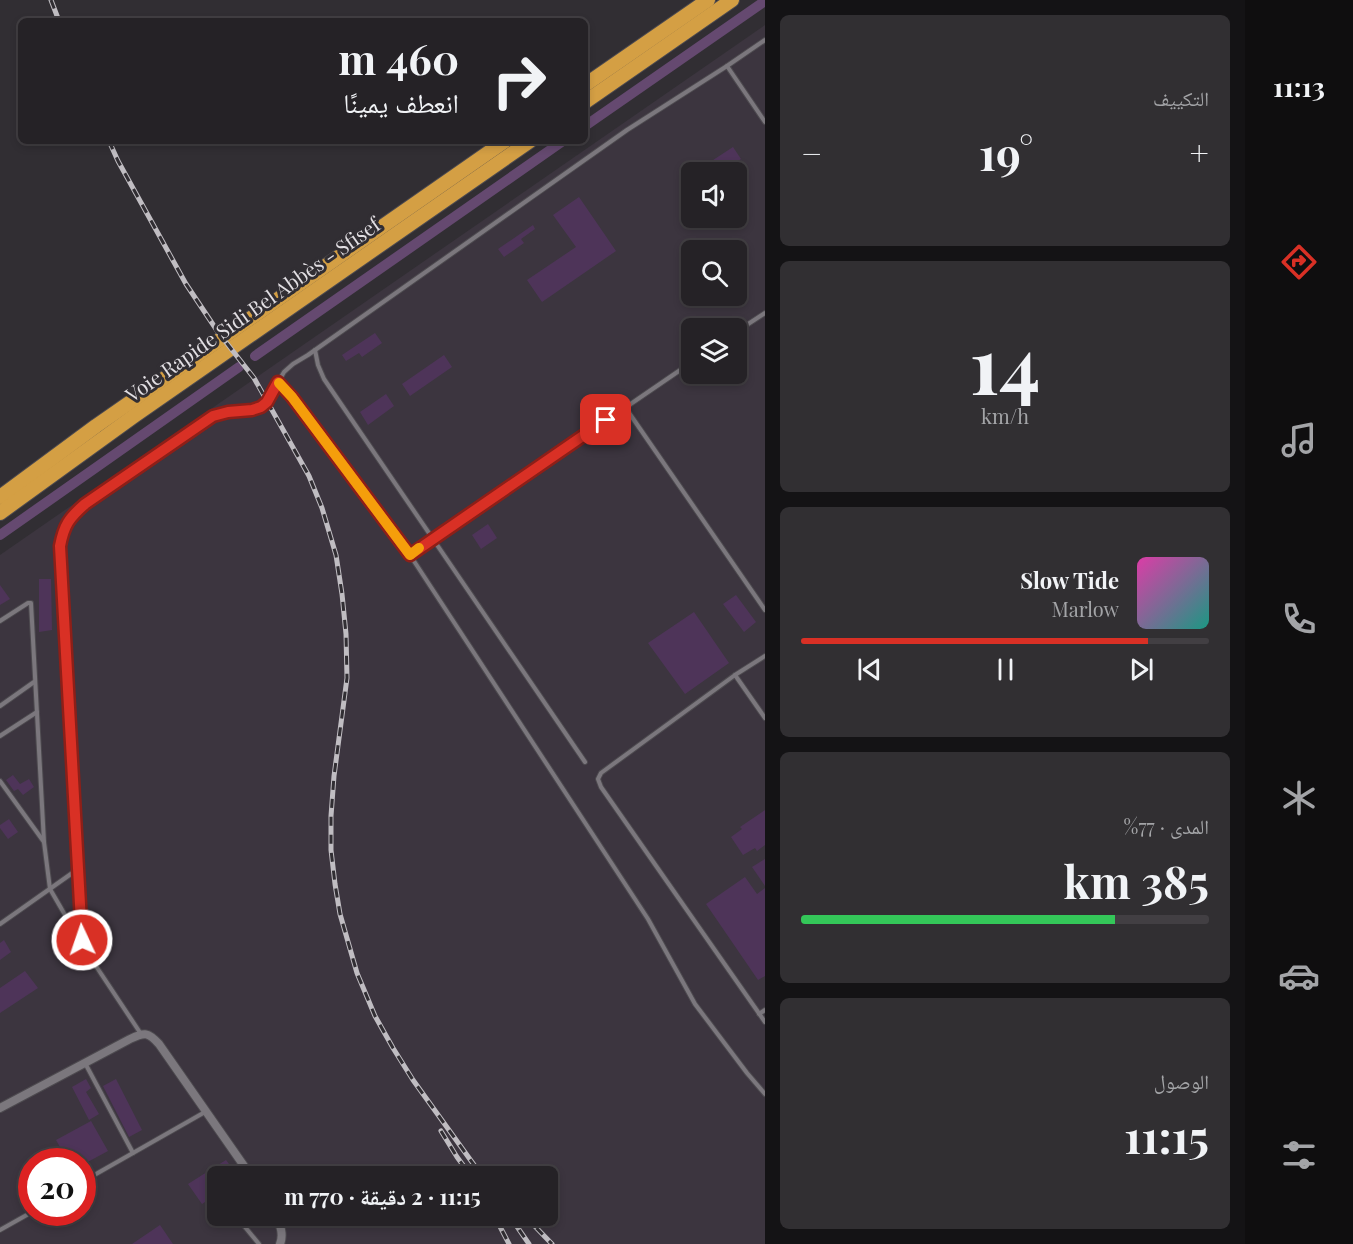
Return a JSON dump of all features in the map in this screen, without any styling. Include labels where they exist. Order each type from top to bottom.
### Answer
[{"type":"highway","points":[[588,84],[708,0]]},
{"type":"highway","points":[[588,100],[732,0]]},
{"type":"highway","name":"Voie Rapide Sidi Bel Abbès - Sfisef","points":[[0,497],[96,426],[501,144]]},
{"type":"highway","name":"Voie Rapide Sidi Bel Abbès - Sfisef","points":[[0,513],[134,416],[526,144]]},
{"type":"street","points":[[0,1108],[141,1034],[147,1034],[159,1044],[244,1166]]},
{"type":"street","points":[[280,1226],[282,1240],[280,1244]]},
{"type":"lane","points":[[87,954],[82,940],[60,546],[66,524],[73,514],[213,416],[261,407],[267,402],[284,372],[293,364],[627,130],[765,40]]},
{"type":"lane","points":[[727,66],[765,122]]},
{"type":"lane","points":[[747,325],[765,313]]},
{"type":"lane","points":[[315,350],[324,379],[585,762]]},
{"type":"lane","points":[[410,555],[681,369]]},
{"type":"lane","points":[[278,382],[292,397],[410,555],[648,919],[695,1005],[765,1094]]},
{"type":"lane","points":[[625,407],[765,610]]},
{"type":"lane","points":[[0,621],[31,603],[44,842],[50,889],[87,954],[141,1034]]},
{"type":"lane","points":[[765,656],[735,675],[602,773],[598,779],[601,787],[765,1022]]},
{"type":"lane","points":[[735,675],[765,718]]},
{"type":"lane","points":[[0,706],[35,681]]},
{"type":"lane","points":[[0,736],[37,711]]},
{"type":"lane","points":[[0,781],[44,842]]},
{"type":"lane","points":[[0,924],[78,869]]},
{"type":"lane","points":[[759,1014],[765,1010]]},
{"type":"lane","points":[[84,1063],[133,1153]]},
{"type":"lane","points":[[96,1174],[206,1111]]},
{"type":"lane","points":[[0,1230],[18,1220]]},
{"type":"lane","points":[[245,1227],[259,1244]]},
{"type":"shaded area","points":[[765,25],[765,1244],[0,1244],[0,555]]},
{"type":"building","points":[[733,147],[741,159],[736,162],[710,162]]},
{"type":"building","points":[[579,197],[616,251],[542,302],[527,280],[576,247],[553,215]]},
{"type":"building","points":[[533,225],[535,229],[521,239],[524,243],[504,257],[498,249]]},
{"type":"building","points":[[375,333],[382,343],[362,357],[359,353],[346,361],[342,355]]},
{"type":"building","points":[[444,355],[452,367],[410,396],[402,384]]},
{"type":"building","points":[[386,394],[394,406],[368,425],[360,412]]},
{"type":"building","points":[[488,524],[497,538],[481,549],[472,535]]},
{"type":"building","points":[[39,579],[51,579],[52,630],[39,632]]},
{"type":"building","points":[[0,585],[10,599],[0,605]]},
{"type":"building","points":[[736,595],[756,622],[744,632],[723,604]]},
{"type":"building","points":[[694,612],[729,663],[685,694],[648,643]]},
{"type":"building","points":[[13,775],[20,784],[29,779],[34,787],[23,795],[18,789],[14,791],[6,780]]},
{"type":"building","points":[[765,810],[765,845],[757,851],[755,848],[743,855],[731,837],[742,829],[740,827]]},
{"type":"building","points":[[9,819],[18,832],[8,839],[0,825]]},
{"type":"building","points":[[765,859],[765,886],[752,867]]},
{"type":"building","points":[[745,877],[757,894],[765,888],[765,976],[758,980],[706,904]]},
{"type":"building","points":[[4,940],[11,952],[0,960],[0,943]]},
{"type":"building","points":[[25,971],[38,988],[0,1013],[0,988]]},
{"type":"building","points":[[86,1079],[91,1088],[86,1092],[99,1114],[89,1120],[72,1087]]},
{"type":"building","points":[[116,1079],[142,1130],[129,1137],[103,1086]]},
{"type":"building","points":[[91,1121],[108,1151],[96,1157],[96,1148],[61,1148],[56,1140]]},
{"type":"building","points":[[226,1160],[230,1166],[216,1166]]},
{"type":"building","points":[[207,1172],[207,1201],[202,1204],[188,1184]]},
{"type":"building","points":[[160,1225],[173,1244],[132,1244]]},
{"type":"waterway","points":[[588,124],[765,1]]},
{"type":"waterway","points":[[255,356],[559,144]]},
{"type":"waterway","points":[[0,535],[239,367]]},
{"type":"railway","points":[[51,0],[58,18]]},
{"type":"railway","points":[[110,144],[186,284],[218,332],[254,378],[309,476],[322,508],[336,555],[346,634],[347,678],[331,816],[331,850],[340,914],[357,973],[375,1016],[413,1080],[475,1166]]},
{"type":"railway","points":[[441,1131],[464,1166]]},
{"type":"railway","points":[[500,1226],[509,1244]]},
{"type":"railway","points":[[517,1226],[529,1244]]},
{"type":"railway","points":[[535,1226],[552,1244]]},
{"type":"slow traffic","points":[[279,383],[292,397],[410,555],[419,548]]},
{"type":"route","points":[[82,940],[60,546],[66,524],[73,514],[213,416],[261,407],[267,402],[278,382],[292,397],[410,555],[606,420]]}]
